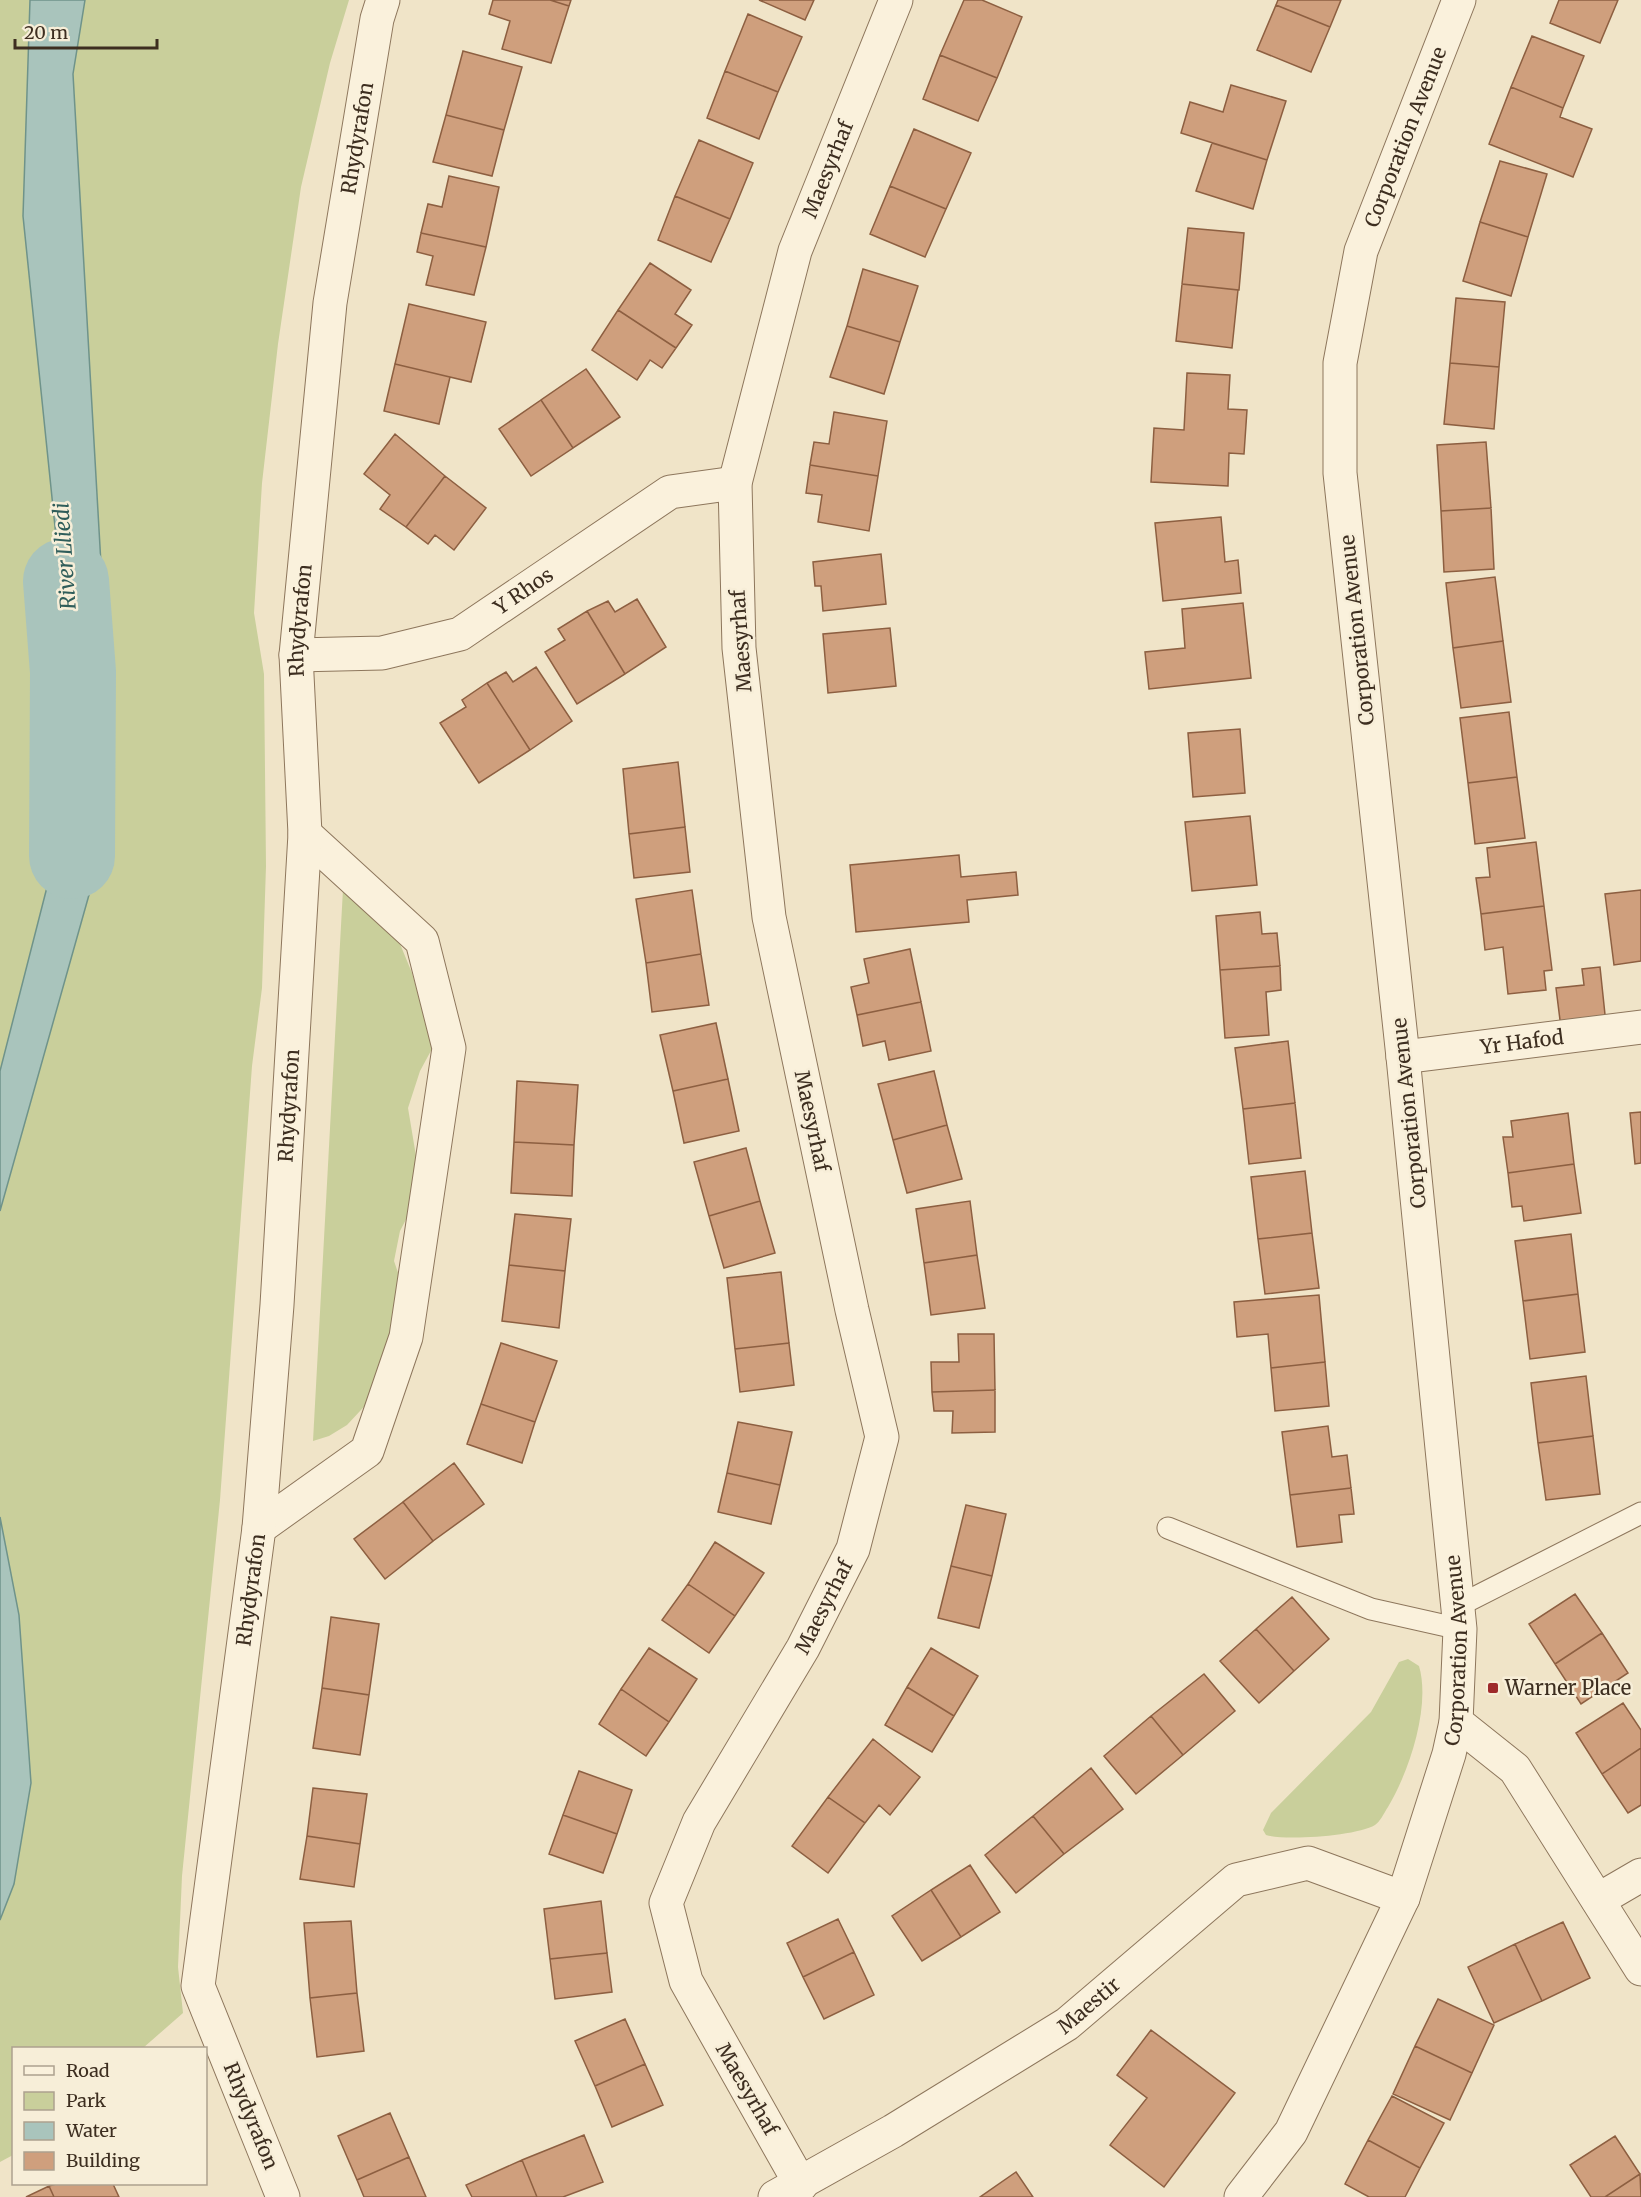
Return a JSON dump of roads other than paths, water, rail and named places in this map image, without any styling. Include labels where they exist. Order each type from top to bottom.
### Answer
[{"type":"street","name":"Rhydyrafon","points":[[283,2197],[198,1986],[259,1528],[277,1305],[305,834],[296,655],[330,303],[376,20],[383,0]]},
{"type":"street","name":"Maesyrhaf","points":[[788,2191],[686,1981],[666,1903],[699,1822],[803,1648],[853,1549],[882,1437],[852,1310],[769,917],[739,648],[735,483],[795,250],[896,0]]},
{"type":"street","name":"Corporation Avenue","points":[[1241,2197],[1292,2132],[1403,1898],[1449,1754],[1456,1722],[1459,1618],[1403,1057],[1340,473],[1340,363],[1361,251],[1459,0]]},
{"type":"street","name":"Y Rhos","points":[[296,655],[382,653],[460,634],[670,492],[735,483]]},
{"type":"street","points":[[259,1528],[367,1451],[406,1337],[449,1048],[422,941],[305,834]]},
{"type":"street","name":"Yr Hafod","points":[[1403,1057],[1641,1027]]},
{"type":"street","points":[[1456,1722],[1515,1769],[1641,1969]]},
{"type":"street","name":"Maestir","points":[[788,2191],[1067,2024],[1236,1880],[1308,1863],[1403,1898]]},
{"type":"street","points":[[1598,1900],[1641,1875]]},
{"type":"lane","points":[[1168,1528],[1371,1609],[1459,1618],[1641,1513]]},
{"type":"water","points":[[30,0],[85,0],[73,74],[112,757],[105,838],[0,1211],[0,1071],[57,848],[75,721],[23,216]]},
{"type":"water","points":[[0,1517],[19,1615],[31,1783],[14,1884],[0,1920]]},
{"type":"waterway","name":"River Lliedi","points":[[66,581],[73,672],[72,856]]},
{"type":"place","name":"Warner Place","points":[[1493,1688]]}]
